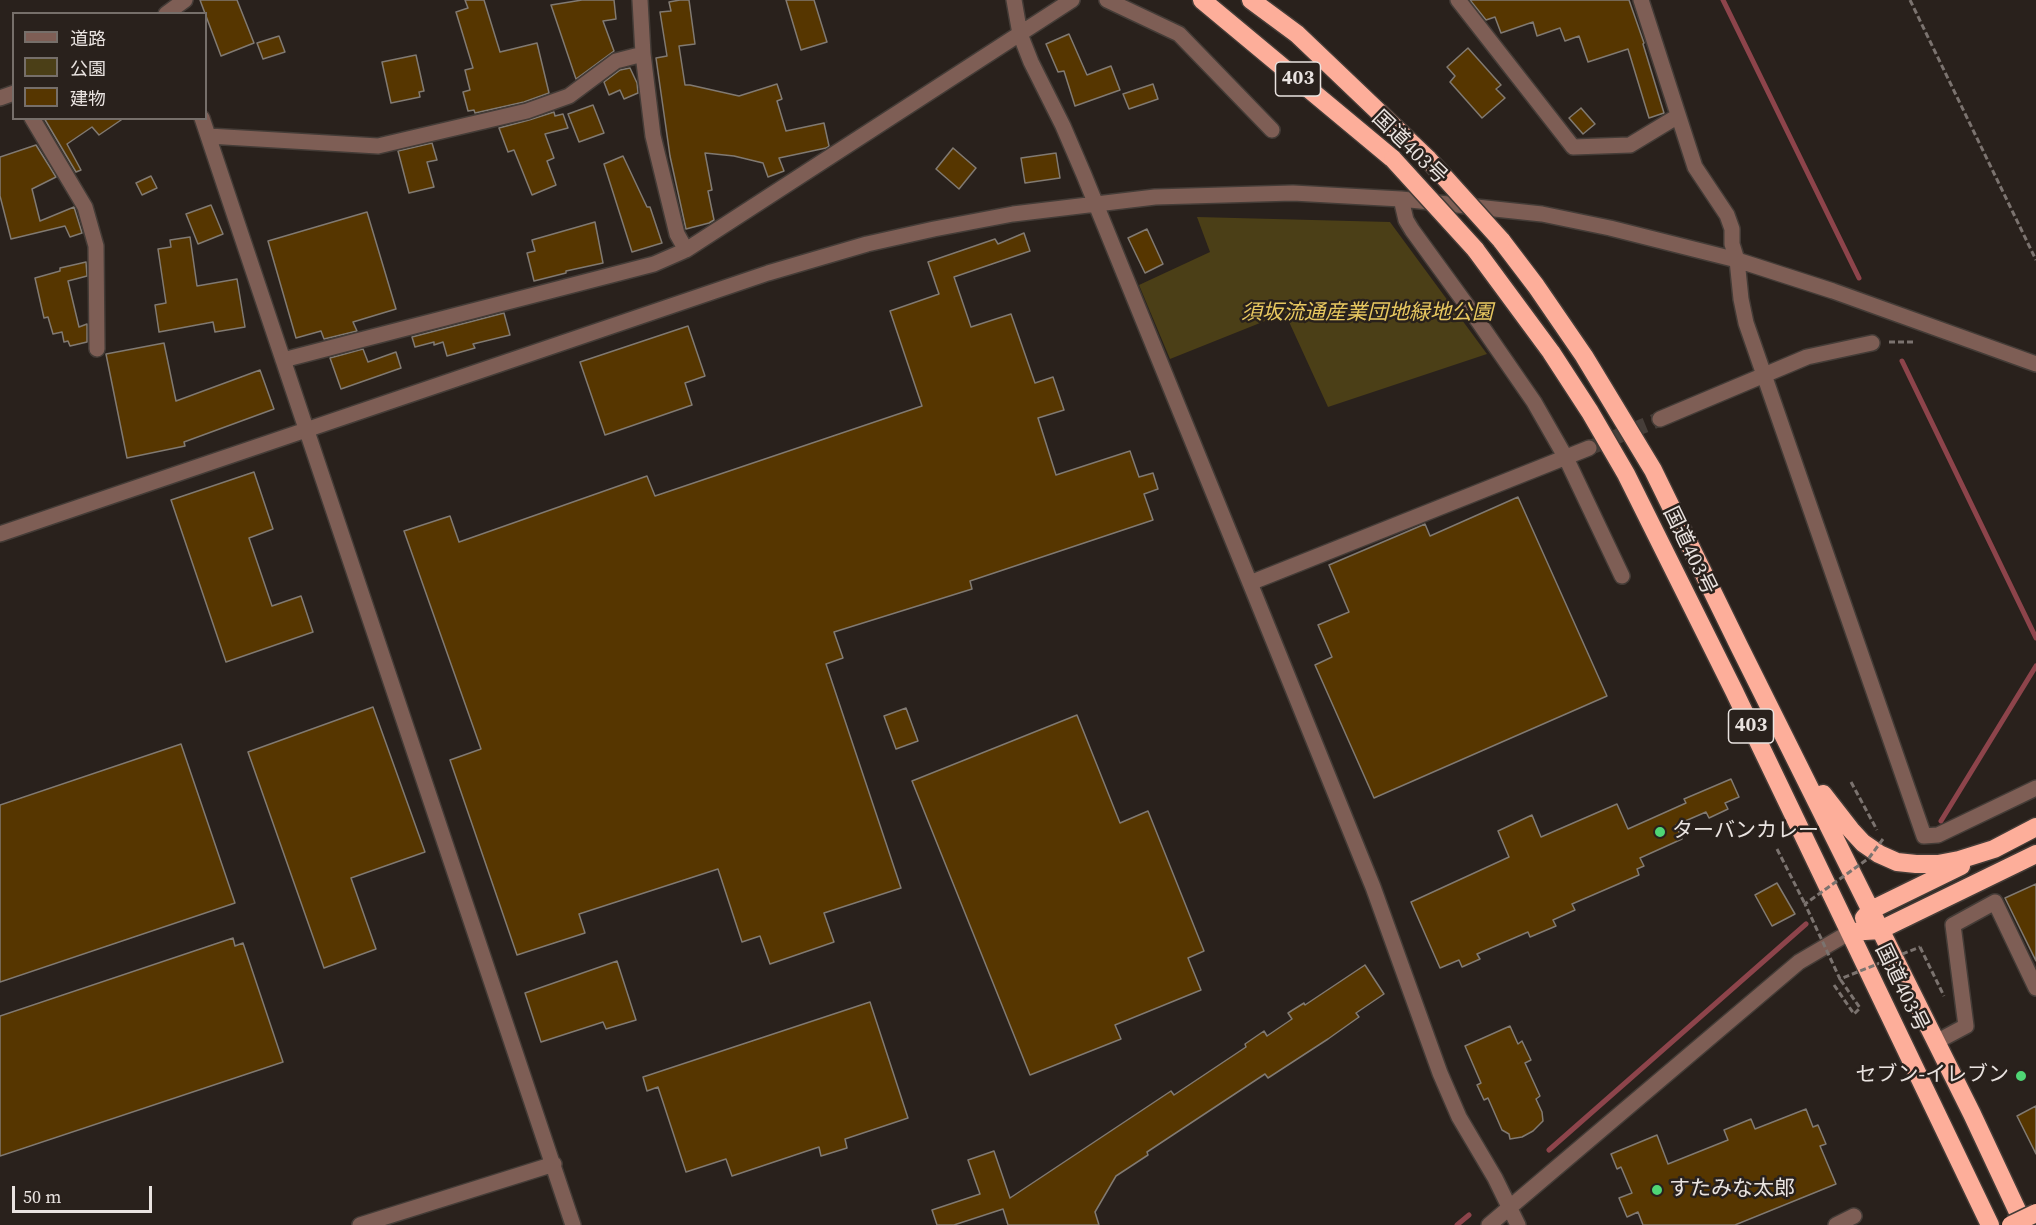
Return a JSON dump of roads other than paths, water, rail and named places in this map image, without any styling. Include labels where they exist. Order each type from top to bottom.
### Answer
[{"type":"highway","name":"国道403号","points":[[1202,0],[1393,159],[1475,249],[1551,352],[1590,412],[1626,474],[1734,690],[1990,1225]]},
{"type":"highway","name":"国道403号","points":[[1251,0],[1297,34],[1428,159],[1501,240],[1584,356],[1653,470],[1936,1042],[2023,1225]]},
{"type":"highway","points":[[1791,749],[1851,830],[1863,843],[1879,854],[1897,862],[1938,864],[1994,849]]},
{"type":"highway","points":[[1850,932],[1871,910],[2036,827]]},
{"type":"highway","points":[[1850,932],[1880,930],[2036,855]]},
{"type":"highway","points":[[2011,1225],[2036,1213]]},
{"type":"highway","points":[[2023,1225],[2036,1219]]},
{"type":"street","points":[[169,12],[184,0]]},
{"type":"street","points":[[640,0],[643,54],[653,136],[677,234],[686,250]]},
{"type":"street","points":[[1014,0],[1020,34],[1031,62],[1063,126],[1095,203],[1373,887],[1440,1073],[1459,1117],[1518,1225]]},
{"type":"street","points":[[283,360],[654,264],[686,250],[1072,0]]},
{"type":"street","points":[[1107,0],[1179,34],[1272,130]]},
{"type":"street","points":[[1458,0],[1573,147],[1630,146],[1678,116]]},
{"type":"street","points":[[1641,0],[1695,167],[1727,215],[1732,229],[1732,244],[1737,260],[1746,323],[1924,836],[1938,834],[2036,788]]},
{"type":"street","points":[[208,136],[378,146],[527,111],[568,96],[616,61],[643,54]]},
{"type":"street","points":[[33,120],[85,207],[96,246],[98,350]]},
{"type":"street","points":[[203,120],[573,1225]]},
{"type":"street","points":[[0,534],[768,273],[867,244],[1013,214],[1155,197],[1293,193],[1401,199],[1542,214],[1610,228],[1737,260],[1833,291],[2036,364]]},
{"type":"street","points":[[1401,199],[1406,220],[1412,230],[1534,402],[1566,458],[1622,576]]},
{"type":"street","points":[[1660,419],[1807,357],[1872,343]]},
{"type":"street","points":[[1250,583],[1589,448]]},
{"type":"street","points":[[1936,1042],[1966,1026],[1953,925],[1995,903],[2036,988]]},
{"type":"street","points":[[1489,1225],[1799,962],[1850,932]]},
{"type":"street","points":[[360,1225],[554,1164]]},
{"type":"street","points":[[1836,1225],[1854,1216]]},
{"type":"waterway","points":[[1723,0],[1859,278]]},
{"type":"waterway","points":[[1902,361],[2036,638]]},
{"type":"waterway","points":[[1941,821],[2036,666]]},
{"type":"waterway","points":[[1549,1150],[1806,924]]},
{"type":"waterway","points":[[1457,1225],[1469,1215]]},
{"type":"tunnel","points":[[1589,448],[1660,419]]},
{"type":"place","name":"ターバンカレー","points":[[1660,832]]},
{"type":"place","name":"セブン-イレブン","points":[[2021,1076]]},
{"type":"place","name":"すたみな太郎","points":[[1657,1190]]},
{"type":"park label","name":"須坂流通産業団地緑地公園","points":[[1367,314]]}]
